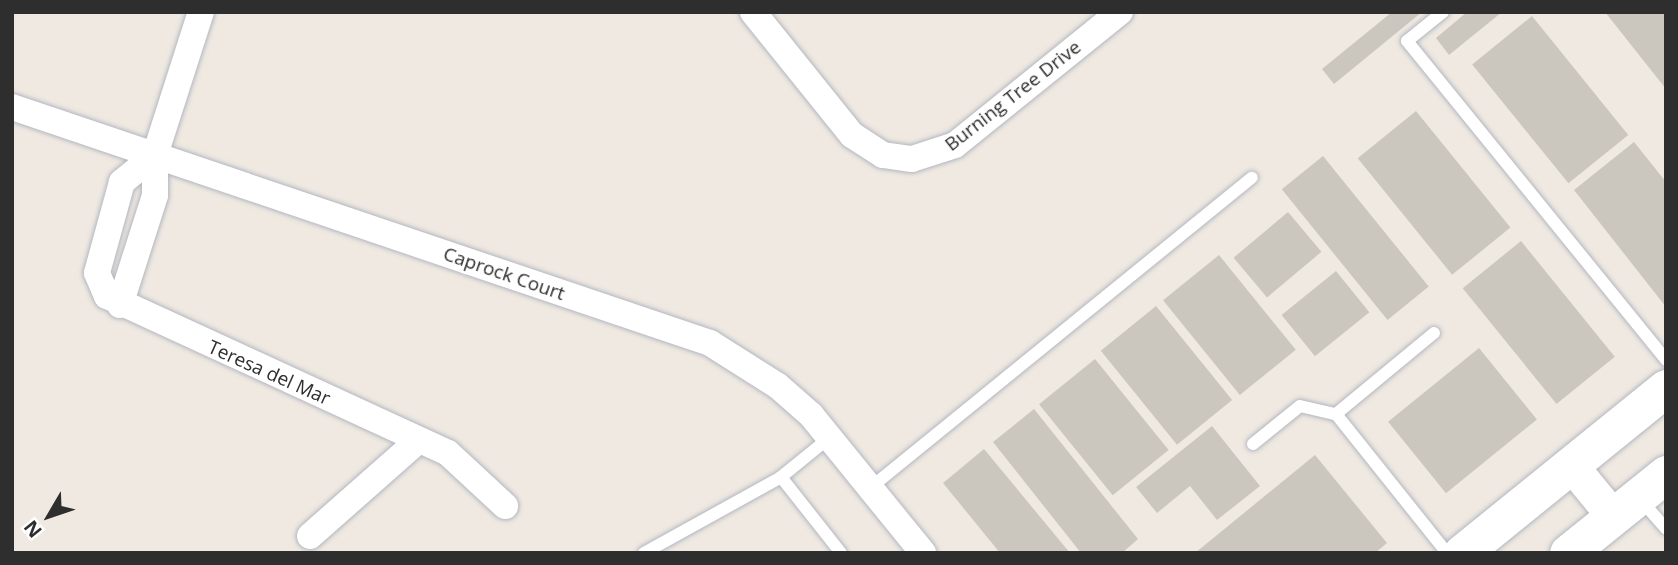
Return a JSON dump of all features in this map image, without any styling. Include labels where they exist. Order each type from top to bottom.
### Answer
[{"type":"main road","points":[[1462,553],[1666,388]]},
{"type":"main road","points":[[1568,553],[1639,495]]},
{"type":"street","name":"Teresa del Mar","points":[[201,12],[155,155],[155,195],[120,305],[419,440],[474,473],[505,506]]},
{"type":"street","name":"Burning Tree Drive","points":[[753,12],[852,135],[883,155],[912,159],[955,145],[1120,12]]},
{"type":"street","name":"Caprock Court","points":[[12,107],[710,344],[778,386],[829,438],[923,553]]},
{"type":"street","points":[[310,536],[419,440]]},
{"type":"street","points":[[1571,465],[1639,495]]},
{"type":"lane","points":[[1443,12],[1407,41],[1666,360]]},
{"type":"lane","points":[[870,488],[1252,178]]},
{"type":"lane","points":[[1336,414],[1434,333]]},
{"type":"lane","points":[[1253,444],[1300,406],[1336,414],[1447,553]]},
{"type":"lane","points":[[644,553],[781,477],[829,438]]},
{"type":"lane","points":[[781,477],[841,553]]},
{"type":"lane","points":[[1639,495],[1666,529]]},
{"type":"building","points":[[1392,12],[1422,12],[1334,84],[1322,69]]},
{"type":"building","points":[[1467,12],[1502,12],[1449,55],[1436,38]]},
{"type":"building","points":[[1605,12],[1666,12],[1666,89]]},
{"type":"building","points":[[1532,16],[1628,135],[1568,183],[1472,64]]},
{"type":"building","points":[[1416,111],[1510,228],[1452,275],[1358,158]]},
{"type":"building","points":[[1634,142],[1666,182],[1666,307],[1574,190]]},
{"type":"building","points":[[1323,156],[1429,287],[1388,320],[1282,189]]},
{"type":"building","points":[[1288,212],[1321,252],[1267,297],[1234,258]]},
{"type":"building","points":[[1521,241],[1615,357],[1556,404],[1463,288]]},
{"type":"building","points":[[1219,255],[1296,350],[1240,395],[1163,300]]},
{"type":"building","points":[[1336,271],[1369,312],[1315,356],[1282,315]]},
{"type":"building","points":[[1156,306],[1232,400],[1177,445],[1101,351]]},
{"type":"building","points":[[1479,348],[1537,419],[1446,493],[1388,422]]},
{"type":"building","points":[[1095,359],[1169,450],[1113,495],[1039,404]]},
{"type":"building","points":[[1034,409],[1138,539],[1122,553],[1081,553],[993,442]]},
{"type":"building","points":[[1212,426],[1260,486],[1217,520],[1190,486],[1157,513],[1136,487]]},
{"type":"building","points":[[984,449],[1070,553],[1000,553],[943,483]]},
{"type":"building","points":[[1315,455],[1387,543],[1375,553],[1195,553]]}]
